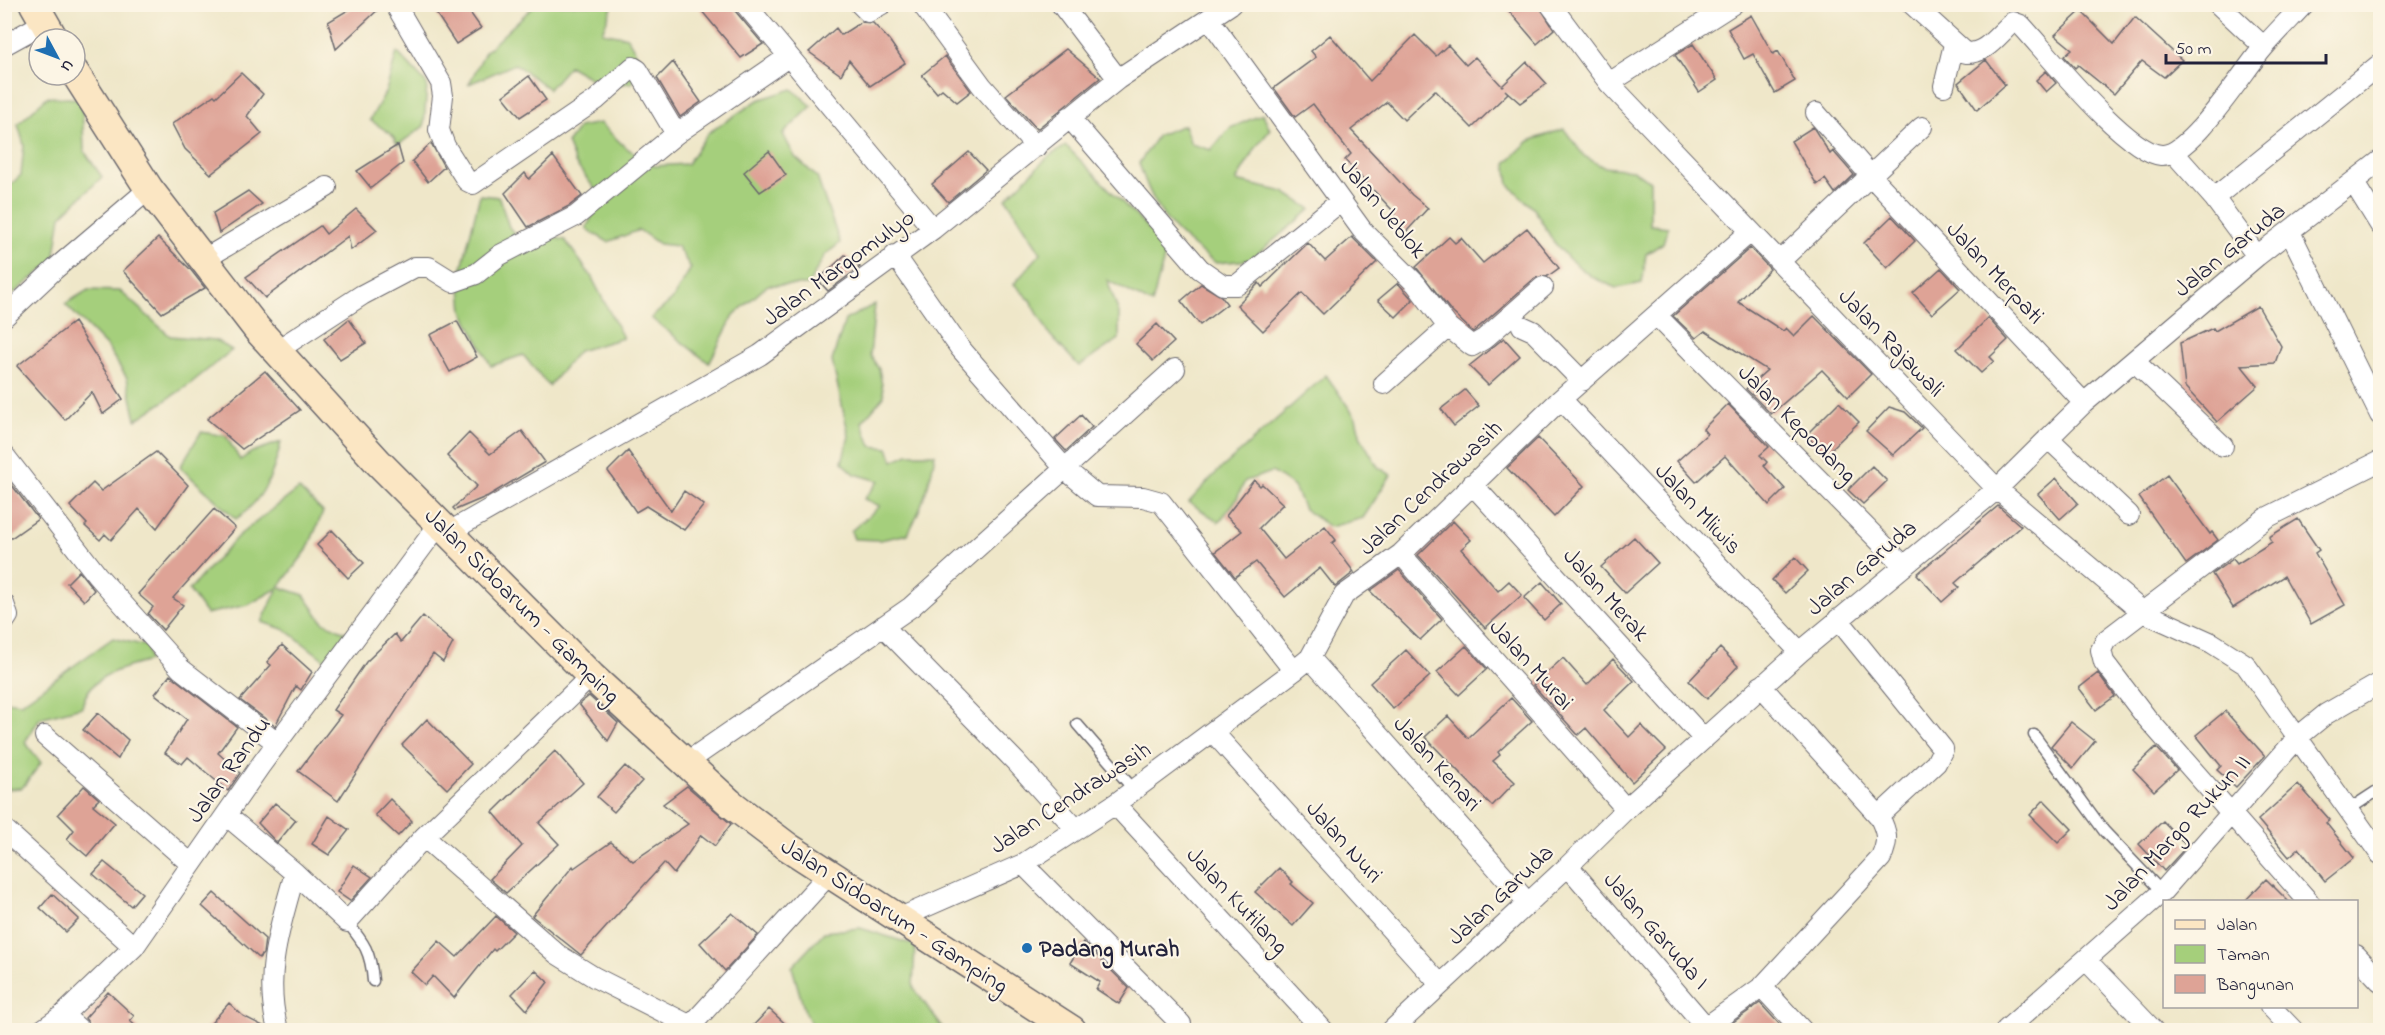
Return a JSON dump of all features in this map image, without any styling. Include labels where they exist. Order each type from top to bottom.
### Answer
[{"type":"main road","name":"Jalan Sidoarum - Gamping","points":[[84,87],[149,189],[201,261],[276,351],[340,422],[591,676],[739,809],[788,847],[1072,1030]]},
{"type":"street","points":[[395,4],[441,83],[443,96],[439,130],[445,146],[467,181],[473,184],[596,100],[633,67],[638,70],[676,134]]},
{"type":"street","points":[[745,4],[933,229]]},
{"type":"street","points":[[860,4],[868,12],[882,4]]},
{"type":"street","points":[[922,4],[982,86],[1036,147]]},
{"type":"street","points":[[1061,4],[1118,79]]},
{"type":"street","name":"Jalan Margomulyo","points":[[444,527],[744,366],[933,229],[1118,79],[1231,4]]},
{"type":"street","name":"Jalan Rajawali","points":[[1550,4],[1609,83],[1997,489],[2143,612],[2230,652],[2245,664],[2299,736],[2380,854]]},
{"type":"street","points":[[1609,83],[1733,4]]},
{"type":"street","points":[[1912,4],[1966,53],[1976,53],[2013,22],[2021,25],[2089,100],[2131,139],[2144,149],[2161,154],[2174,153],[2222,105],[2264,46],[2304,4]]},
{"type":"street","points":[[2218,4],[2264,46]]},
{"type":"street","name":"Jalan Jeblok","points":[[1210,20],[1373,242],[1416,284],[1448,327],[1468,345],[1477,344],[1543,286]]},
{"type":"street","points":[[4,45],[44,22]]},
{"type":"street","points":[[1944,86],[1954,44]]},
{"type":"street","points":[[276,351],[362,295],[415,267],[429,267],[453,282],[476,274],[500,255],[576,216],[676,134],[788,57]]},
{"type":"street","points":[[2214,198],[2380,64]]},
{"type":"street","name":"Jalan Merpati","points":[[1816,113],[1871,176],[2084,403]]},
{"type":"street","points":[[1069,117],[1200,269],[1223,285],[1237,285],[1341,201]]},
{"type":"street","points":[[1780,261],[1923,127]]},
{"type":"street","points":[[2174,153],[2214,198],[2257,256]]},
{"type":"street","name":"Jalan Garuda","points":[[1392,1030],[1626,809],[1761,686],[1902,564],[1997,489],[2084,403],[2257,256],[2380,161]]},
{"type":"street","points":[[2354,183],[2380,225]]},
{"type":"street","points":[[201,261],[327,188]]},
{"type":"street","points":[[4,317],[55,269],[149,189]]},
{"type":"street","name":"Jalan Cendrawasih","points":[[900,918],[1023,864],[1115,804],[1294,671],[1310,658],[1344,595],[1401,554],[1561,399],[1750,232]]},
{"type":"street","points":[[2290,232],[2380,415]]},
{"type":"street","points":[[895,255],[960,348],[1066,470],[1098,496],[1143,497],[1161,502],[1294,671]]},
{"type":"street","name":"Jalan Kepodang","points":[[1657,316],[1902,564]]},
{"type":"street","points":[[1522,326],[1533,331],[1582,381]]},
{"type":"street","points":[[1384,384],[1448,327]]},
{"type":"street","points":[[2134,361],[2223,446]]},
{"type":"street","points":[[687,762],[911,607],[1066,470],[1175,369]]},
{"type":"street","name":"Jalan Mliwis","points":[[1561,399],[1800,652]]},
{"type":"street","points":[[2048,438],[2129,515]]},
{"type":"street","points":[[4,455],[97,575],[181,669],[277,743]]},
{"type":"street","points":[[2307,900],[2146,717],[2104,662],[2101,650],[2106,640],[2266,518],[2380,461]]},
{"type":"street","name":"Jalan Merak","points":[[1472,484],[1704,739]]},
{"type":"street","name":"Jalan Randu","points":[[42,1030],[63,1016],[134,947],[277,743],[444,527]]},
{"type":"street","name":"Jalan Murai","points":[[1401,554],[1626,809]]},
{"type":"street","points":[[4,604],[8,615],[4,622]]},
{"type":"street","points":[[1838,619],[1943,749],[1936,763],[1879,816]]},
{"type":"street","points":[[883,627],[1016,762],[1076,829]]},
{"type":"street","name":"Jalan Kenari","points":[[1310,658],[1527,902]]},
{"type":"street","points":[[226,815],[295,873],[346,922],[424,837],[591,676]]},
{"type":"street","name":"Jalan Margo Rukun II","points":[[2007,1030],[2086,960],[2166,897],[2229,813],[2299,736],[2326,714],[2380,683]]},
{"type":"street","points":[[1704,1029],[1762,987],[1881,858],[1887,844],[1887,833],[1879,816],[1761,686]]},
{"type":"street","name":"Jalan Nuri","points":[[1213,732],[1440,984]]},
{"type":"street","points":[[45,736],[191,864]]},
{"type":"street","name":"Jalan Kutilang","points":[[1115,804],[1323,1030]]},
{"type":"street","points":[[4,829],[134,947]]},
{"type":"street","points":[[424,837],[557,954],[594,978],[689,1028],[830,873]]},
{"type":"street","points":[[1023,864],[1181,1024]]},
{"type":"street","name":"Jalan Garuda I","points":[[1568,866],[1704,1029]]},
{"type":"street","points":[[278,1030],[270,993],[274,949],[295,873]]},
{"type":"street","points":[[2358,957],[2380,981]]},
{"type":"street","points":[[2086,960],[2152,1030]]},
{"type":"street","points":[[1762,987],[1802,1030]]},
{"type":"street","points":[[2272,1008],[2293,1030]]},
{"type":"street","points":[[63,1016],[80,1030]]},
{"type":"lane","points":[[1077,724],[1134,790]]},
{"type":"lane","points":[[2034,735],[2104,831],[2166,897]]},
{"type":"lane","points":[[2348,810],[2380,789]]},
{"type":"lane","points":[[346,922],[368,951],[373,981]]},
{"type":"green space","points":[[535,5],[613,5],[602,32],[627,37],[642,63],[632,83],[602,85],[569,66],[549,89],[515,64],[469,84],[485,52]]},
{"type":"green space","points":[[397,52],[427,84],[424,126],[398,145],[391,134],[370,120],[386,91]]},
{"type":"green space","points":[[792,89],[812,106],[783,134],[795,157],[817,177],[840,243],[825,255],[808,285],[768,285],[734,315],[709,363],[651,318],[672,300],[691,268],[677,246],[659,244],[639,230],[608,242],[586,229],[601,197],[575,163],[567,143],[579,127],[600,123],[625,147],[654,166],[687,164],[708,133],[758,100]]},
{"type":"green space","points":[[47,97],[82,99],[84,151],[102,177],[61,216],[54,261],[5,300],[5,190],[21,175],[24,145],[18,124]]},
{"type":"green space","points":[[1263,114],[1270,130],[1257,146],[1236,181],[1284,192],[1311,209],[1250,260],[1216,263],[1188,242],[1167,221],[1152,196],[1139,163],[1158,135],[1184,125],[1191,144],[1211,150],[1230,128]]},
{"type":"green space","points":[[1564,129],[1584,156],[1603,167],[1633,170],[1650,181],[1650,225],[1668,227],[1663,243],[1646,254],[1642,283],[1616,288],[1592,277],[1569,259],[1553,241],[1535,210],[1509,185],[1506,163],[1529,141]]},
{"type":"green space","points":[[1066,146],[1167,247],[1152,304],[1107,280],[1119,313],[1119,339],[1079,366],[1050,335],[1030,300],[1014,284],[1041,253],[1006,198],[1049,156]]},
{"type":"green space","points":[[480,195],[499,197],[509,227],[527,249],[546,236],[565,240],[591,276],[623,338],[578,351],[549,386],[523,355],[491,366],[463,311],[460,275]]},
{"type":"green space","points":[[88,290],[120,291],[170,336],[215,340],[232,350],[186,387],[136,420],[127,378],[107,347],[65,304]]},
{"type":"green space","points":[[875,304],[870,355],[879,369],[884,396],[862,422],[871,446],[888,448],[893,461],[908,454],[935,454],[925,495],[908,534],[880,540],[854,539],[851,531],[880,506],[864,499],[879,481],[855,474],[842,462],[849,436],[832,361],[845,320]]},
{"type":"green space","points":[[1326,375],[1356,418],[1361,438],[1378,467],[1391,475],[1363,518],[1330,527],[1304,509],[1294,487],[1272,472],[1245,481],[1236,500],[1219,522],[1189,502],[1214,475]]},
{"type":"green space","points":[[201,432],[226,436],[240,460],[252,452],[281,442],[271,475],[261,494],[246,512],[236,519],[180,467]]},
{"type":"green space","points":[[299,489],[323,512],[307,550],[279,587],[304,595],[323,622],[347,633],[326,661],[286,630],[262,622],[278,588],[248,605],[206,614],[189,590],[238,536]]},
{"type":"green space","points":[[113,638],[147,646],[149,661],[117,670],[99,680],[91,687],[82,707],[40,718],[25,742],[41,763],[22,788],[5,789],[5,701],[21,703]]},
{"type":"green space","points":[[860,928],[915,945],[913,987],[944,1030],[814,1030],[804,1009],[792,967],[824,932]]},
{"type":"building","points":[[358,4],[383,5],[336,49],[328,22]]},
{"type":"building","points":[[430,4],[464,4],[481,28],[456,44]]},
{"type":"building","points":[[696,4],[733,4],[736,12],[763,44],[741,58]]},
{"type":"building","points":[[1503,4],[1538,4],[1554,29],[1537,44]]},
{"type":"building","points":[[2081,11],[2114,44],[2135,17],[2182,60],[2164,77],[2142,61],[2114,94],[2078,65],[2075,68],[2064,56],[2072,49],[2055,35]]},
{"type":"building","points":[[1751,15],[1773,54],[1778,51],[1795,81],[1775,93],[1753,54],[1744,59],[1728,29]]},
{"type":"building","points":[[861,22],[873,23],[889,40],[905,63],[870,86],[849,60],[841,75],[809,52],[836,28],[841,35]]},
{"type":"building","points":[[1330,35],[1370,81],[1415,35],[1436,56],[1448,45],[1466,65],[1475,57],[1502,86],[1527,62],[1547,84],[1520,103],[1505,90],[1508,93],[1472,128],[1435,90],[1404,120],[1387,102],[1351,130],[1412,195],[1428,208],[1406,232],[1391,217],[1395,213],[1345,160],[1351,154],[1313,104],[1295,117],[1274,88],[1316,57],[1311,51]]},
{"type":"building","points":[[1693,44],[1717,80],[1699,92],[1675,55]]},
{"type":"building","points":[[1066,49],[1100,78],[1037,129],[1006,95]]},
{"type":"building","points":[[945,56],[971,91],[957,102],[942,89],[937,93],[922,75]]},
{"type":"building","points":[[1986,60],[2005,85],[1977,110],[1958,83]]},
{"type":"building","points":[[673,62],[701,102],[680,117],[657,78]]},
{"type":"building","points":[[2046,71],[2056,83],[2046,92],[2036,80]]},
{"type":"building","points":[[241,73],[263,94],[247,116],[262,134],[211,174],[185,149],[172,124],[214,95],[216,97]]},
{"type":"building","points":[[529,76],[546,100],[520,117],[503,96]]},
{"type":"building","points":[[1813,127],[1830,154],[1833,151],[1854,175],[1835,193],[1825,179],[1817,185],[1791,141]]},
{"type":"building","points":[[431,143],[444,167],[428,182],[412,161]]},
{"type":"building","points":[[398,145],[403,163],[371,188],[357,171]]},
{"type":"building","points":[[769,151],[786,175],[760,192],[744,172]]},
{"type":"building","points":[[969,152],[986,170],[948,202],[932,184]]},
{"type":"building","points":[[553,156],[582,196],[569,206],[528,227],[505,193],[525,173],[529,179]]},
{"type":"building","points":[[248,191],[262,204],[219,233],[213,213]]},
{"type":"building","points":[[356,209],[377,230],[351,250],[348,236],[265,298],[246,277],[320,226],[326,234]]},
{"type":"building","points":[[1892,216],[1915,241],[1887,268],[1864,243]]},
{"type":"building","points":[[1527,228],[1559,268],[1548,276],[1535,278],[1473,332],[1451,311],[1416,267],[1449,237],[1455,243],[1461,238],[1483,263]]},
{"type":"building","points":[[1352,237],[1377,262],[1323,314],[1302,293],[1263,331],[1237,305],[1259,283],[1262,287],[1308,243],[1325,261]]},
{"type":"building","points":[[158,238],[190,269],[205,288],[162,313],[123,271]]},
{"type":"building","points":[[1750,248],[1770,269],[1738,302],[1783,331],[1786,328],[1794,336],[1814,316],[1871,374],[1848,397],[1822,370],[1771,414],[1746,389],[1767,370],[1705,331],[1696,338],[1673,316]]},
{"type":"building","points":[[845,255],[860,267],[828,291],[818,280]]},
{"type":"building","points":[[1941,268],[1960,289],[1932,314],[1913,293]]},
{"type":"building","points":[[1398,283],[1413,300],[1396,317],[1378,300]]},
{"type":"building","points":[[1201,284],[1221,296],[1227,304],[1200,325],[1181,301]]},
{"type":"building","points":[[2258,306],[2281,346],[2275,363],[2241,365],[2258,386],[2217,422],[2185,387],[2180,343],[2213,328],[2215,331]]},
{"type":"building","points":[[1988,318],[2008,340],[1990,357],[1994,361],[1981,373],[1957,349]]},
{"type":"building","points":[[349,319],[366,343],[340,359],[324,339]]},
{"type":"building","points":[[457,321],[477,357],[450,372],[430,335]]},
{"type":"building","points":[[74,322],[123,399],[103,414],[92,392],[65,420],[17,366]]},
{"type":"building","points":[[1157,324],[1174,342],[1153,361],[1136,344]]},
{"type":"building","points":[[1504,338],[1520,356],[1488,385],[1469,366]]},
{"type":"building","points":[[265,371],[300,410],[242,449],[207,419]]},
{"type":"building","points":[[1465,390],[1479,406],[1454,426],[1441,409]]},
{"type":"building","points":[[1839,402],[1859,422],[1825,455],[1806,435]]},
{"type":"building","points":[[1728,404],[1769,447],[1760,455],[1767,462],[1764,466],[1785,489],[1769,505],[1725,456],[1696,482],[1677,461],[1707,434],[1703,429]]},
{"type":"building","points":[[1889,407],[1905,412],[1922,428],[1893,455],[1866,431]]},
{"type":"building","points":[[1081,415],[1092,427],[1066,451],[1055,439]]},
{"type":"building","points":[[522,431],[545,462],[488,496],[455,510],[453,508],[477,486],[447,456],[469,433],[490,454]]},
{"type":"building","points":[[1538,438],[1584,486],[1554,517],[1507,468]]},
{"type":"building","points":[[628,451],[671,511],[684,491],[704,505],[684,530],[646,506],[636,512],[608,471]]},
{"type":"building","points":[[156,452],[188,485],[157,528],[139,509],[111,540],[105,534],[100,540],[85,526],[87,524],[70,506],[93,483],[101,491]]},
{"type":"building","points":[[1872,466],[1887,481],[1863,504],[1848,490]]},
{"type":"building","points":[[4,475],[38,519],[4,543]]},
{"type":"building","points":[[2167,475],[2210,534],[2212,532],[2218,540],[2186,564],[2139,497]]},
{"type":"building","points":[[2056,478],[2078,503],[2060,519],[2038,494]]},
{"type":"building","points":[[1254,480],[1260,486],[1262,484],[1283,504],[1259,528],[1284,559],[1325,526],[1336,540],[1332,543],[1354,572],[1335,587],[1320,568],[1285,597],[1256,562],[1235,577],[1215,552],[1242,531],[1226,516]]},
{"type":"building","points":[[1998,506],[2021,526],[1955,583],[1959,587],[1942,602],[1917,574]]},
{"type":"building","points":[[214,509],[235,528],[173,598],[183,605],[163,630],[148,614],[153,607],[138,594]]},
{"type":"building","points":[[2298,519],[2319,550],[2315,553],[2345,605],[2311,624],[2284,576],[2233,608],[2212,574],[2233,559],[2237,564],[2272,542],[2269,537]]},
{"type":"building","points":[[1453,521],[1471,540],[1461,549],[1498,591],[1509,581],[1522,595],[1485,628],[1418,555]]},
{"type":"building","points":[[332,530],[364,563],[348,578],[317,545]]},
{"type":"building","points":[[1634,537],[1658,563],[1625,593],[1601,567]]},
{"type":"building","points":[[1795,557],[1808,571],[1785,593],[1772,580]]},
{"type":"building","points":[[1399,570],[1442,619],[1420,640],[1370,591]]},
{"type":"building","points":[[79,571],[94,590],[84,601],[67,583]]},
{"type":"building","points":[[1542,582],[1561,604],[1544,620],[1524,598]]},
{"type":"building","points":[[423,616],[453,643],[443,662],[433,654],[338,801],[298,771],[341,715],[333,710],[366,662],[395,634],[401,642]]},
{"type":"building","points":[[282,645],[312,672],[301,690],[296,686],[275,726],[240,700],[271,665],[267,662]]},
{"type":"building","points":[[1466,646],[1487,669],[1459,695],[1437,672]]},
{"type":"building","points":[[1720,648],[1738,666],[1707,699],[1689,681]]},
{"type":"building","points":[[1406,650],[1430,676],[1393,709],[1370,683]]},
{"type":"building","points":[[1563,658],[1587,685],[1613,659],[1634,681],[1604,710],[1629,737],[1641,725],[1666,750],[1632,782],[1586,728],[1578,735],[1533,685]]},
{"type":"building","points":[[2098,673],[2115,696],[2096,710],[2079,688]]},
{"type":"building","points":[[170,675],[237,727],[218,753],[240,773],[228,791],[188,757],[182,764],[165,753],[187,719],[155,694]]},
{"type":"building","points":[[589,696],[618,723],[608,741],[579,704]]},
{"type":"building","points":[[1511,698],[1532,721],[1498,752],[1500,755],[1493,761],[1515,782],[1492,806],[1425,737],[1448,716],[1468,738]]},
{"type":"building","points":[[2225,711],[2265,756],[2236,787],[2217,770],[2221,766],[2196,735]]},
{"type":"building","points":[[98,713],[128,740],[118,759],[83,730]]},
{"type":"building","points":[[427,719],[471,764],[447,789],[402,745]]},
{"type":"building","points":[[2071,722],[2095,741],[2073,768],[2051,746]]},
{"type":"building","points":[[2156,747],[2177,770],[2154,791],[2133,769]]},
{"type":"building","points":[[555,751],[583,783],[539,823],[559,844],[506,893],[490,879],[522,846],[493,812]]},
{"type":"building","points":[[625,766],[642,781],[614,812],[597,797]]},
{"type":"building","points":[[2298,784],[2330,820],[2326,823],[2354,858],[2325,881],[2299,848],[2289,857],[2258,820]]},
{"type":"building","points":[[84,786],[99,799],[93,805],[115,823],[87,856],[67,839],[74,830],[58,814]]},
{"type":"building","points":[[687,786],[731,824],[715,846],[701,835],[674,874],[664,863],[581,955],[532,916],[573,866],[574,868],[611,842],[633,861],[688,824],[663,804]]},
{"type":"building","points":[[390,799],[412,821],[398,836],[375,815]]},
{"type":"building","points":[[2044,800],[2072,829],[2058,843],[2030,815]]},
{"type":"building","points":[[275,803],[296,820],[277,843],[258,823]]},
{"type":"building","points":[[329,816],[349,830],[329,855],[312,844]]},
{"type":"building","points":[[2163,821],[2187,846],[2164,871],[2139,844]]},
{"type":"building","points":[[104,862],[142,893],[131,906],[93,874]]},
{"type":"building","points":[[354,865],[372,877],[350,901],[337,892]]},
{"type":"building","points":[[1279,868],[1293,882],[1291,884],[1313,903],[1293,926],[1255,892]]},
{"type":"building","points":[[2266,879],[2287,900],[2246,900]]},
{"type":"building","points":[[214,893],[265,939],[263,954],[259,958],[202,906]]},
{"type":"building","points":[[52,894],[79,919],[66,932],[40,908]]},
{"type":"building","points":[[732,913],[758,935],[725,971],[700,943]]},
{"type":"building","points":[[496,916],[514,932],[495,951],[493,949],[454,998],[433,976],[425,985],[411,972],[439,941],[457,957]]},
{"type":"building","points":[[1083,942],[1129,988],[1119,1004],[1096,989],[1100,982],[1070,963]]},
{"type":"building","points":[[535,970],[548,982],[527,1010],[512,994]]},
{"type":"building","points":[[108,992],[134,1016],[130,1021],[140,1030],[95,1030],[92,1028],[85,1018]]},
{"type":"building","points":[[229,1003],[243,1016],[265,1027],[266,1030],[205,1030]]},
{"type":"building","points":[[1760,1003],[1781,1026],[1777,1030],[1722,1030]]},
{"type":"building","points":[[769,1009],[792,1030],[749,1030]]},
{"type":"place","name":"Padang Murah","points":[[1027,948]]}]
